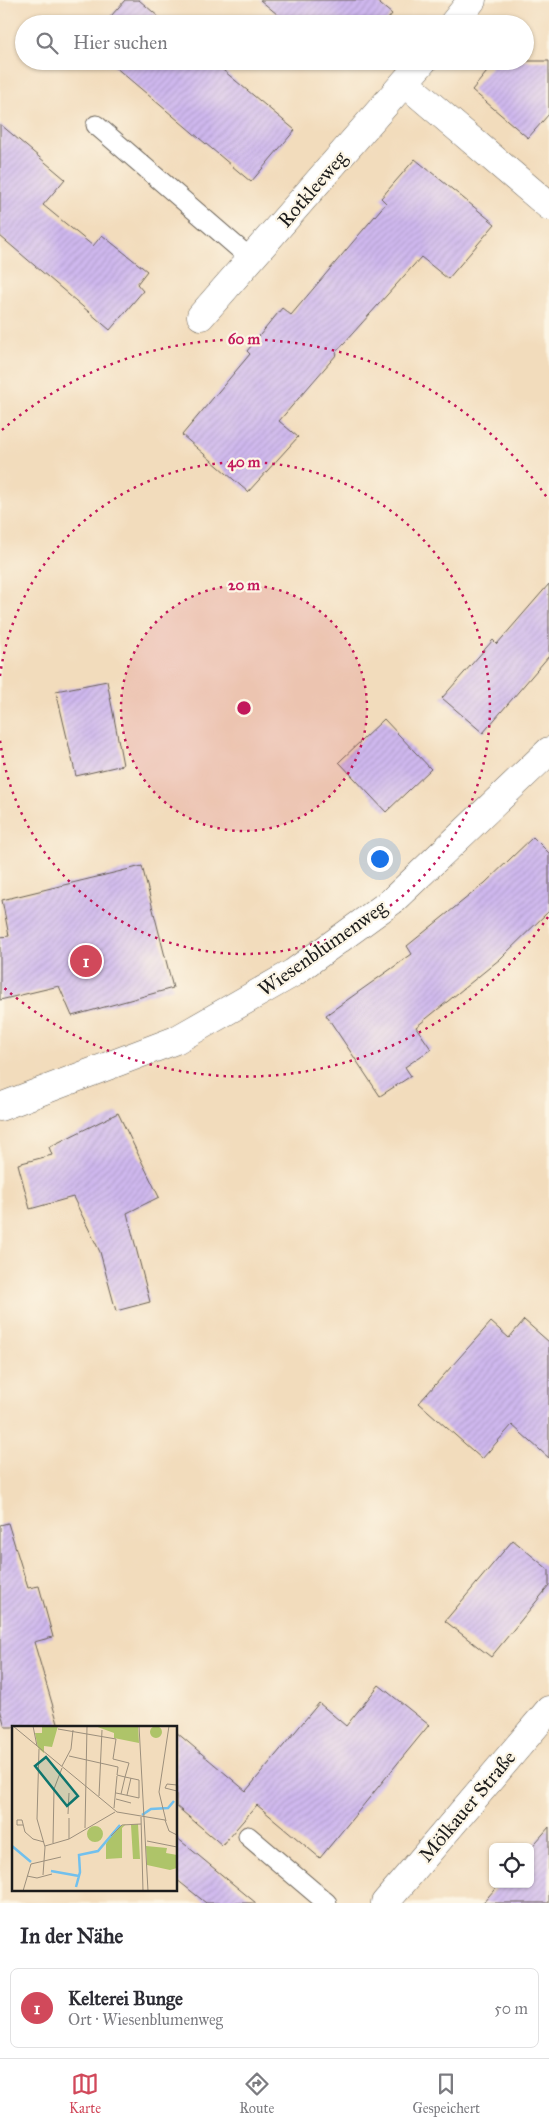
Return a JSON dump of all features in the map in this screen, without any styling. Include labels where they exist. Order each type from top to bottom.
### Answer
[{"type":"street","name":"Rotkleeweg","points":[[201,316],[415,70]]},
{"type":"street","points":[[405,83],[549,206]]},
{"type":"street","name":"Wiesenblumenweg","points":[[0,1107],[176,1040],[293,973],[392,901],[549,751]]},
{"type":"street","name":"Mölkauer Straße","points":[[385,1903],[549,1710]]},
{"type":"lane","points":[[96,125],[251,258]]},
{"type":"lane","points":[[248,1836],[326,1903]]},
{"type":"building","points":[[125,0],[139,0],[156,15],[112,15]]},
{"type":"building","points":[[260,0],[375,0],[392,14],[391,15],[278,15]]},
{"type":"building","points":[[534,61],[549,61],[549,114],[528,138],[472,90],[489,70],[534,70]]},
{"type":"building","points":[[119,70],[223,70],[295,130],[251,182]]},
{"type":"building","points":[[0,124],[65,179],[43,205],[93,246],[102,235],[147,271],[137,284],[143,291],[110,330],[0,236]]},
{"type":"building","points":[[415,159],[495,224],[448,279],[421,257],[336,352],[337,354],[279,421],[298,437],[248,492],[182,435],[250,354],[247,351],[282,308],[291,315],[386,203],[381,198]]},
{"type":"building","points":[[549,584],[549,656],[483,733],[442,698],[493,640],[497,644]]},
{"type":"building","points":[[107,681],[123,765],[76,776],[56,691]]},
{"type":"building","points":[[384,719],[431,769],[386,812],[339,762]]},
{"type":"building","points":[[533,837],[549,853],[549,911],[500,959],[416,1027],[431,1049],[405,1067],[411,1076],[380,1096],[326,1015],[412,954],[407,946],[485,883]]},
{"type":"building","points":[[142,866],[173,988],[72,1016],[59,986],[0,1000],[0,937],[9,936],[2,900]]},
{"type":"building","points":[[118,1113],[159,1197],[127,1213],[150,1302],[116,1311],[100,1252],[73,1197],[30,1209],[18,1164],[52,1155],[49,1147]]},
{"type":"building","points":[[524,1320],[549,1342],[549,1458],[512,1425],[482,1459],[419,1403],[491,1322],[509,1338]]},
{"type":"building","points":[[8,1523],[28,1588],[39,1586],[53,1637],[34,1642],[59,1726],[5,1727],[0,1709],[0,1525]]},
{"type":"building","points":[[513,1540],[549,1570],[549,1586],[491,1657],[445,1621]]},
{"type":"building","points":[[379,1685],[429,1725],[320,1858],[257,1805],[222,1845],[178,1808],[178,1734],[246,1791],[319,1703],[346,1726]]},
{"type":"building","points":[[549,1827],[549,1903],[483,1903],[496,1888],[534,1888],[534,1844]]},
{"type":"building","points":[[178,1839],[256,1903],[206,1903],[178,1881]]},
{"type":"place","name":"Kelterei Bunge","points":[[86,961]]}]
